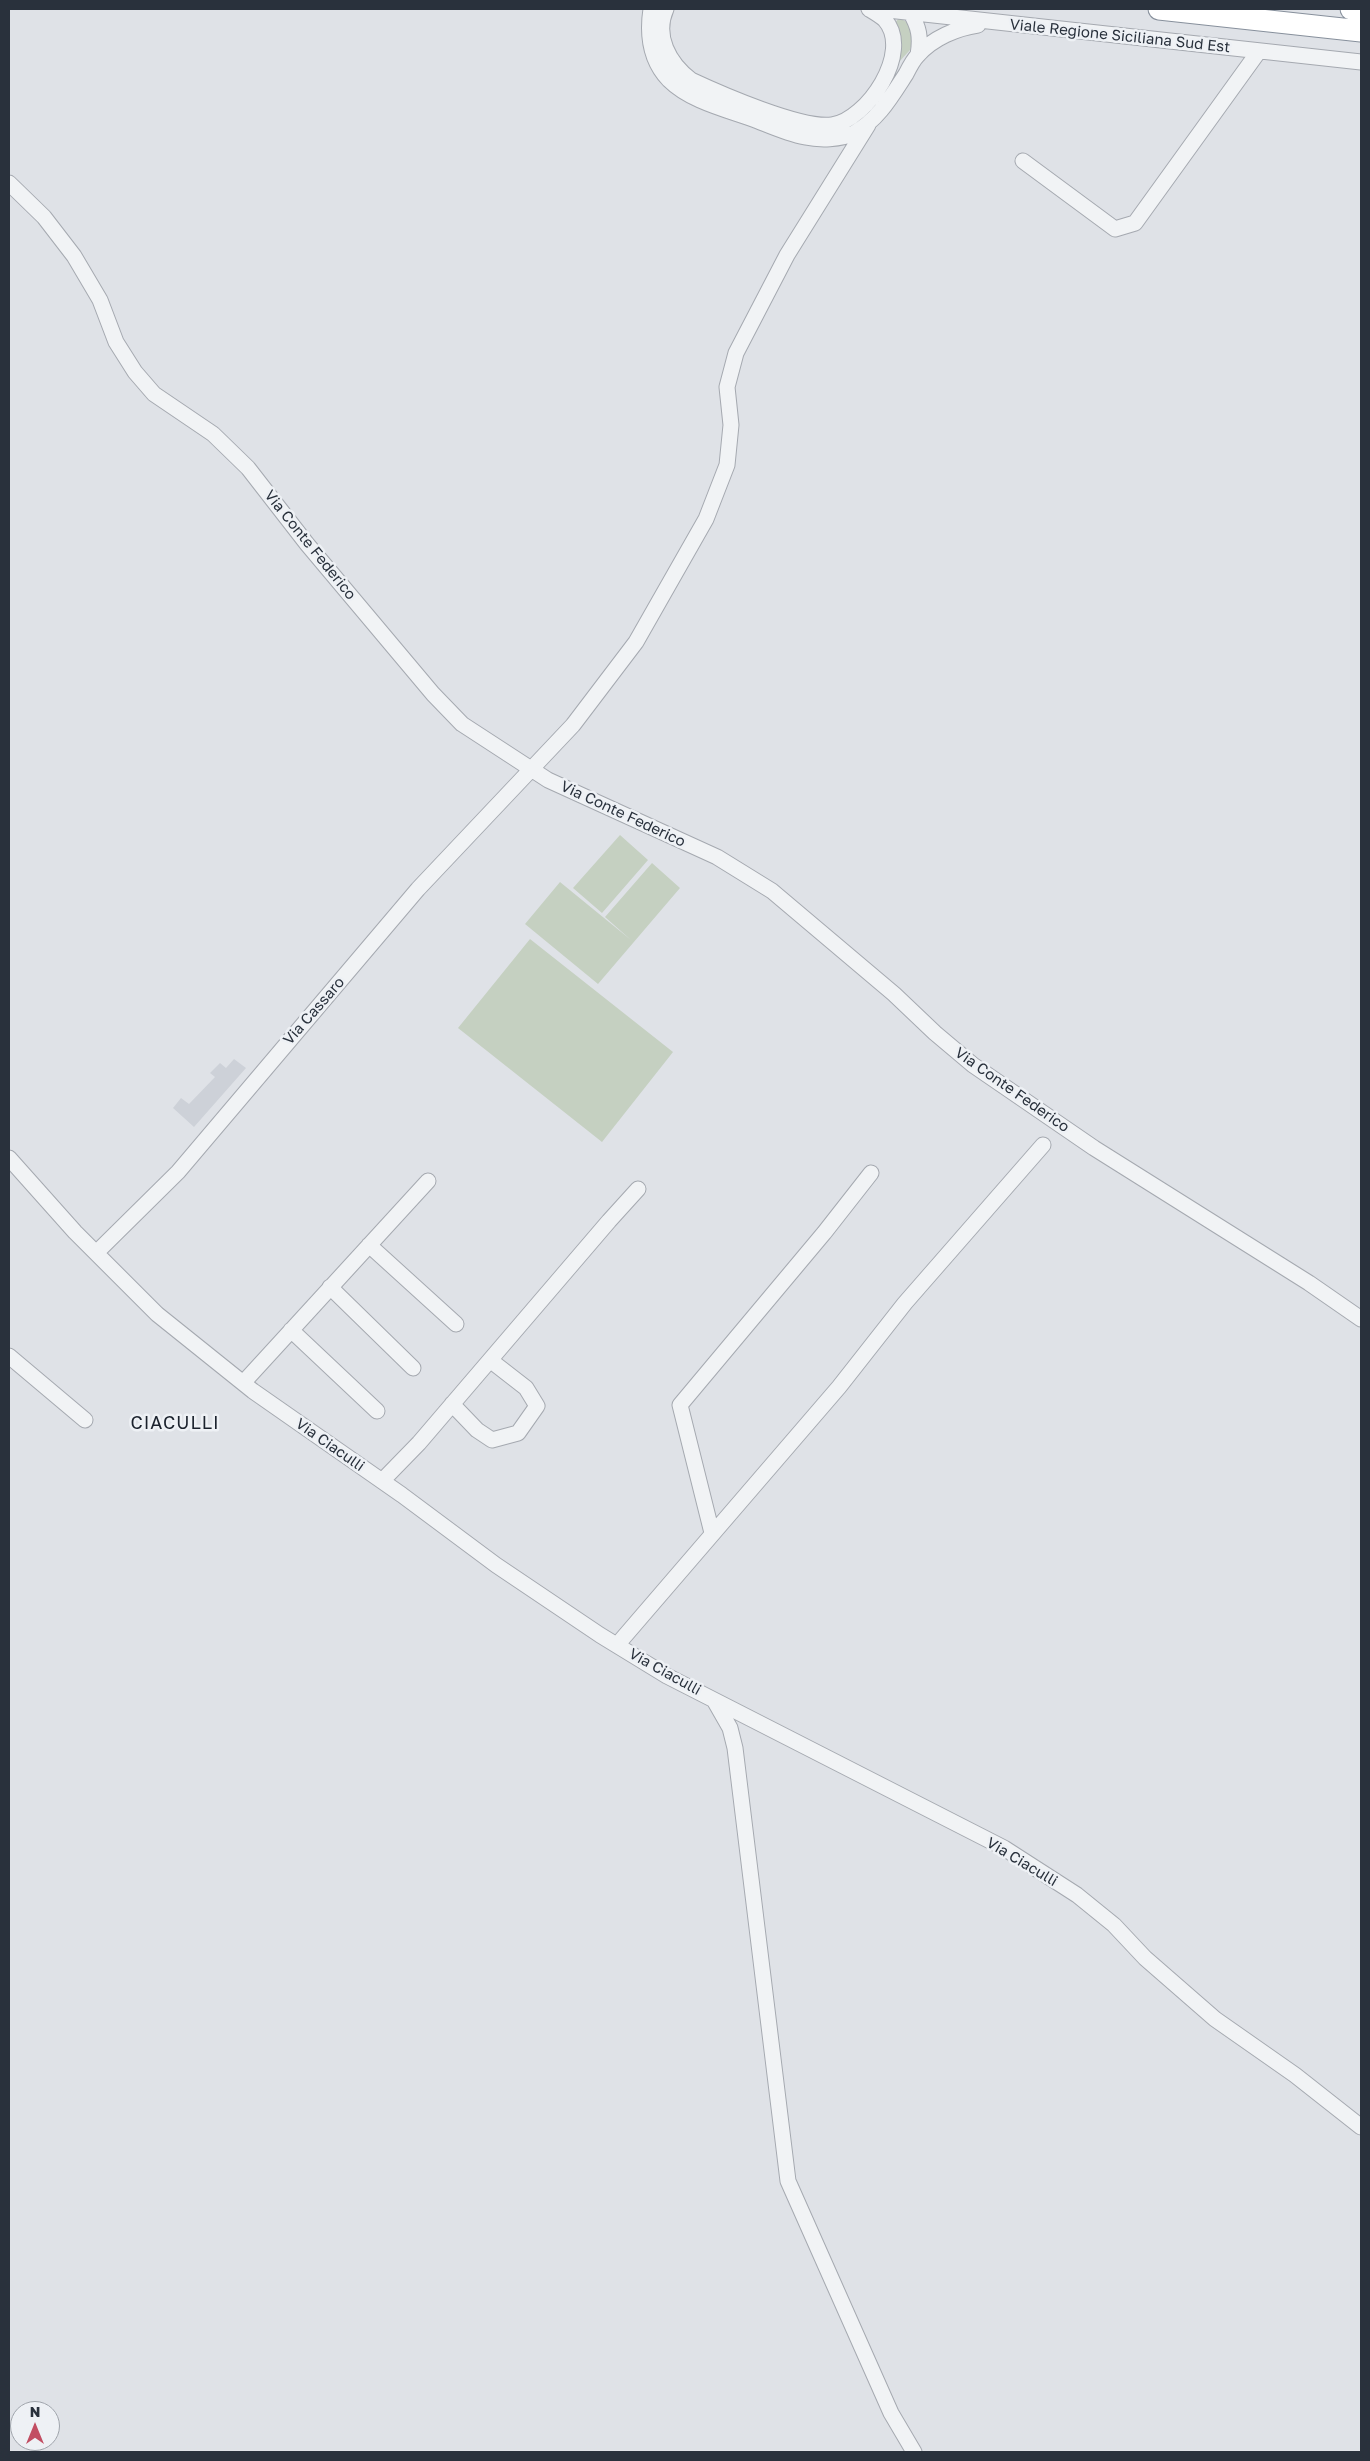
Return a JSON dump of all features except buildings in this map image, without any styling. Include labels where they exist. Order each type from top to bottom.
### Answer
[{"type":"highway","points":[[1159,9],[1361,31]]},
{"type":"highway","points":[[1351,9],[1361,10]]},
{"type":"street","points":[[651,9],[649,26],[650,46],[657,62],[669,80],[685,92],[806,138],[832,138],[850,135],[868,125]]},
{"type":"street","points":[[666,9],[662,26],[663,43],[678,71],[691,80],[790,118],[809,124],[832,125],[848,120],[861,111],[885,77],[890,64],[893,44],[891,33],[885,20],[869,9]]},
{"type":"street","name":"Viale Regione Siciliana Sud Est","points":[[879,9],[1361,62]]},
{"type":"street","points":[[910,12],[919,28],[920,42],[918,55]]},
{"type":"street","points":[[918,55],[940,38],[963,27],[997,22]]},
{"type":"street","points":[[1023,161],[1115,229],[1134,223],[1259,51]]},
{"type":"street","name":"Via Cassaro","points":[[96,1253],[178,1172],[418,889],[573,725],[636,642],[706,519],[727,465],[731,425],[727,387],[736,354],[787,255],[868,125],[889,100],[918,55]]},
{"type":"street","name":"Via Conte Federico","points":[[9,183],[44,217],[74,256],[100,300],[116,342],[135,372],[154,394],[213,434],[248,468],[307,544],[433,694],[462,724],[573,792],[717,857],[772,891],[894,994],[935,1033],[973,1065],[1094,1148],[1309,1283],[1361,1319]]},
{"type":"street","points":[[617,1646],[839,1387],[905,1303],[1043,1145]]},
{"type":"street","name":"Via Ciaculli","points":[[9,1158],[96,1253],[158,1314],[243,1383],[382,1481],[496,1565],[617,1646],[667,1676],[1004,1848],[1077,1895],[1114,1925],[1146,1958],[1216,2019],[1295,2075],[1361,2127]]},
{"type":"street","points":[[712,1533],[680,1405],[817,1241],[871,1173]]},
{"type":"street","points":[[243,1383],[428,1181]]},
{"type":"street","points":[[382,1481],[452,1404],[638,1190]]},
{"type":"street","points":[[369,1245],[456,1324]]},
{"type":"street","points":[[330,1287],[413,1368]]},
{"type":"street","points":[[291,1330],[377,1411]]},
{"type":"street","points":[[9,1356],[85,1420]]},
{"type":"street","points":[[452,1404],[477,1430],[492,1440],[518,1433],[537,1406],[526,1388],[490,1360]]},
{"type":"street","points":[[714,1699],[730,1728],[735,1748],[772,2068],[788,2181],[890,2413],[914,2452]]},
{"type":"shaded area","points":[[234,1059],[246,1068],[194,1127],[173,1108],[181,1098],[189,1104],[215,1077],[210,1073],[220,1063],[226,1068]]},
{"type":"green space","points":[[899,18],[907,22],[914,35],[910,50],[899,62],[900,44],[894,24]]},
{"type":"green space","points":[[620,835],[648,860],[602,913],[573,888]]},
{"type":"green space","points":[[652,863],[680,888],[598,984],[525,924],[560,882],[631,940],[605,917]]},
{"type":"green space","points":[[530,939],[673,1052],[602,1142],[458,1028]]},
{"type":"district","name":"CIACULLI","points":[[175,1423]]}]
